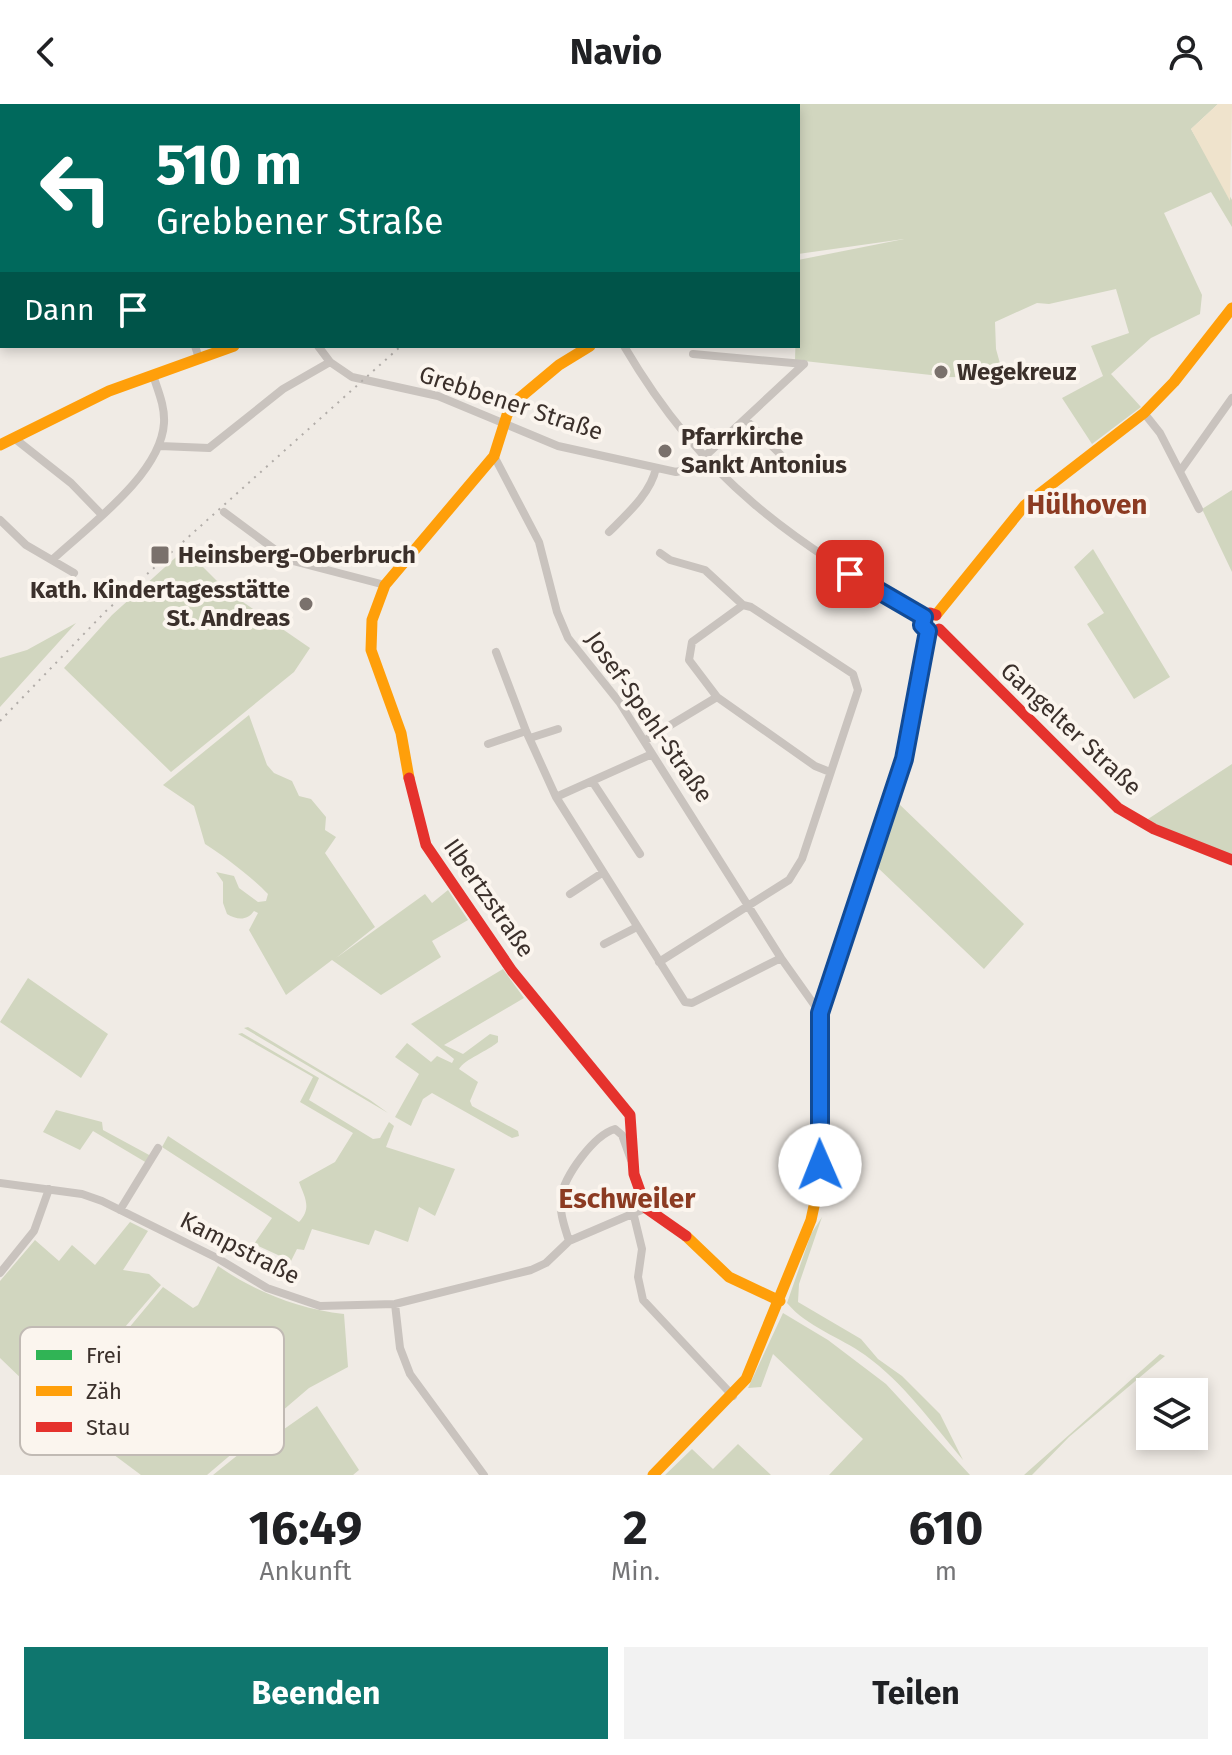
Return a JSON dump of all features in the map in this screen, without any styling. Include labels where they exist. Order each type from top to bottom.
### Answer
[{"type":"main road","points":[[653,1475],[733,1396],[751,1370],[811,1220],[819,1183],[820,1013],[904,759],[933,630],[922,625],[1025,505],[1144,413],[1174,382],[1232,308]]},
{"type":"main road","points":[[0,445],[86,401],[153,375],[197,352],[222,348]]},
{"type":"main road","points":[[494,456],[516,401],[529,388],[587,348]]},
{"type":"main road","name":"Ilbertzstraße","points":[[494,456],[385,585],[372,620],[371,650],[404,743],[414,808],[426,845],[512,971],[630,1115],[634,1164],[646,1208]]},
{"type":"main road","name":"Gangelter Straße","points":[[933,630],[1118,808],[1154,829],[1232,860]]},
{"type":"main road","points":[[646,1208],[700,1248],[729,1277],[780,1301]]},
{"type":"street","name":"Grebbener Straße","points":[[320,348],[330,362],[352,377],[438,396],[558,446],[676,472],[688,469],[703,458]]},
{"type":"street","points":[[625,348],[666,414],[703,458],[798,540],[930,616]]},
{"type":"street","points":[[688,348],[693,354],[804,364],[703,458]]},
{"type":"street","points":[[693,354],[702,348]]},
{"type":"street","points":[[160,446],[209,448],[283,389],[330,362]]},
{"type":"street","points":[[52,560],[126,491],[160,446],[163,407],[153,375]]},
{"type":"street","points":[[1181,470],[1232,398]]},
{"type":"street","points":[[1144,413],[1160,433],[1199,509]]},
{"type":"street","points":[[745,419],[786,460]]},
{"type":"street","points":[[14,438],[71,483],[101,514]]},
{"type":"street","name":"Josef-Spehl-Straße","points":[[494,456],[539,542],[557,612],[568,638],[644,741],[781,958],[820,1013]]},
{"type":"street","points":[[609,532],[635,506],[654,478],[656,468]]},
{"type":"street","points":[[224,512],[289,560],[385,585]]},
{"type":"street","points":[[0,520],[26,545],[74,573]]},
{"type":"street","points":[[659,962],[789,880],[796,871],[858,681],[840,665],[751,607],[743,605],[705,570],[670,560],[660,553]]},
{"type":"street","points":[[743,605],[692,642],[688,650],[689,660],[717,697],[815,766],[830,772]]},
{"type":"street","points":[[496,652],[556,797],[685,1002],[692,1003],[781,958]]},
{"type":"street","points":[[644,741],[717,697]]},
{"type":"street","points":[[488,744],[558,729]]},
{"type":"street","points":[[556,797],[652,754]]},
{"type":"street","points":[[592,781],[640,854]]},
{"type":"street","points":[[570,894],[602,873]]},
{"type":"street","points":[[604,944],[637,927]]},
{"type":"street","points":[[634,1164],[622,1135],[615,1129],[592,1147],[562,1193],[562,1214],[569,1241],[634,1216],[646,1208]]},
{"type":"street","points":[[120,1210],[158,1148]]},
{"type":"street","name":"Kampstraße","points":[[0,1183],[82,1194],[120,1210],[293,1299],[320,1306],[395,1304],[531,1270],[569,1241]]},
{"type":"street","points":[[0,1273],[34,1231],[49,1189]]},
{"type":"street","points":[[634,1216],[642,1249],[638,1277],[643,1300],[733,1396]]},
{"type":"street","points":[[395,1304],[400,1348],[410,1374],[484,1475]]},
{"type":"green space","points":[[800,104],[1218,104],[1191,129],[1232,200],[1232,227],[1211,192],[1164,213],[1202,295],[1200,314],[1151,338],[1111,374],[1141,407],[1092,444],[1062,398],[1103,376],[1091,346],[1129,333],[1116,289],[1049,304],[1037,303],[995,322],[996,349],[1004,378],[949,377],[795,360],[795,348],[800,348],[800,260],[904,239],[800,254]]},
{"type":"green space","points":[[1232,490],[1232,572],[1202,509]]},
{"type":"green space","points":[[185,549],[227,591],[310,648],[294,672],[171,772],[64,668],[112,615]]},
{"type":"green space","points":[[1093,549],[1170,677],[1134,699],[1087,624],[1104,613],[1074,567]]},
{"type":"green space","points":[[76,623],[0,707],[0,658],[27,650]]},
{"type":"green space","points":[[249,715],[267,765],[274,773],[292,781],[299,796],[311,799],[326,817],[325,830],[336,837],[325,853],[375,927],[336,958],[425,894],[432,903],[448,890],[468,920],[432,941],[441,957],[381,995],[332,960],[286,995],[249,930],[258,913],[254,911],[242,918],[227,914],[223,903],[223,882],[216,872],[234,876],[239,888],[258,902],[266,901],[268,894],[205,844],[194,806],[163,785]]},
{"type":"green space","points":[[1232,764],[1232,857],[1145,821]]},
{"type":"green space","points":[[897,802],[1024,924],[984,969],[876,866],[842,976],[840,973]]},
{"type":"green space","points":[[503,969],[524,998],[444,1045],[463,1054],[490,1034],[498,1036],[498,1042],[459,1069],[478,1082],[470,1101],[472,1106],[518,1131],[519,1136],[512,1138],[432,1093],[423,1099],[411,1126],[395,1117],[419,1074],[395,1057],[407,1043],[431,1062],[437,1056],[452,1063],[454,1059],[411,1024]]},
{"type":"green space","points":[[28,978],[108,1034],[81,1078],[0,1022]]},
{"type":"green space","points":[[248,1027],[370,1100],[388,1113],[244,1028]]},
{"type":"green space","points":[[242,1033],[319,1078],[309,1100],[373,1139],[380,1138],[389,1122],[394,1126],[386,1147],[455,1169],[435,1216],[419,1207],[408,1242],[375,1230],[369,1245],[312,1229],[304,1250],[297,1249],[291,1261],[254,1244],[272,1218],[162,1147],[168,1136],[299,1222],[303,1217],[306,1203],[299,1182],[335,1162],[353,1133],[300,1102],[313,1077],[238,1034]]},
{"type":"green space","points":[[56,1110],[102,1122],[103,1130],[151,1156],[147,1163],[93,1131],[80,1150],[43,1132]]},
{"type":"green space","points":[[822,1217],[799,1284],[798,1302],[861,1339],[878,1359],[902,1376],[940,1414],[963,1460],[917,1404],[879,1366],[804,1319],[787,1303],[811,1234]]},
{"type":"green space","points":[[130,1222],[148,1231],[123,1270],[149,1274],[161,1285],[125,1327],[20,1327],[20,1377],[0,1358],[0,1281],[35,1240],[59,1261],[72,1245],[95,1265]]},
{"type":"green space","points":[[218,1266],[278,1298],[344,1314],[348,1367],[309,1388],[284,1409],[284,1327],[130,1327],[163,1287],[193,1308],[198,1305]]},
{"type":"green space","points":[[783,1313],[828,1340],[886,1384],[970,1475],[829,1475],[863,1439],[773,1354],[761,1387],[748,1388]]},
{"type":"green space","points":[[1160,1354],[1165,1356],[1069,1437],[1032,1475],[1024,1475]]},
{"type":"green space","points":[[317,1406],[359,1470],[353,1475],[213,1475],[238,1455],[284,1455],[284,1429]]},
{"type":"green space","points":[[738,1444],[771,1475],[665,1475],[692,1449],[713,1469]]},
{"type":"green space","points":[[114,1455],[230,1455],[207,1475],[141,1475]]},
{"type":"sand","points":[[1218,104],[1232,104],[1230,201],[1191,129]]},
{"type":"railway","points":[[0,721],[106,611],[399,348]]},
{"type":"traffic: fast","points":[[873,854],[904,759],[928,631]]},
{"type":"traffic: slow","points":[[936,615],[1025,505],[1144,413],[1174,382],[1232,308]]},
{"type":"traffic: slow","points":[[0,445],[109,391],[228,348]]},
{"type":"traffic: slow","points":[[409,778],[401,733],[371,650],[372,620],[385,585],[494,456],[507,415],[516,401],[559,365],[587,348]]},
{"type":"traffic: slow","points":[[653,1475],[746,1379],[811,1220],[819,1183],[819,1160]]},
{"type":"traffic: slow","points":[[686,1236],[729,1277],[780,1301]]},
{"type":"traffic: jam","points":[[928,631],[923,619],[930,613],[936,615]]},
{"type":"traffic: jam","points":[[939,629],[1118,808],[1154,829],[1232,860]]},
{"type":"traffic: jam","points":[[409,778],[426,845],[512,971],[630,1115],[634,1174],[646,1208],[686,1236]]},
{"type":"traffic: jam","points":[[819,1160],[820,1013],[873,854]]},
{"type":"place","name":"Wegekreuz","points":[[941,372]]},
{"type":"place","name":"Pfarrkirche Sankt Antonius","points":[[665,451]]},
{"type":"place","name":"Heinsberg-Oberbruch","points":[[160,555]]},
{"type":"place","name":"Kath. Kindertagesstätte St. Andreas","points":[[306,604]]},
{"type":"district","name":"Hülhoven","points":[[1087,504]]},
{"type":"district","name":"Eschweiler","points":[[627,1198]]},
{"type":"route","points":[[820,1165],[817,1036],[820,1013],[904,759],[919,664],[928,631],[922,625],[924,617],[850,574]]}]
